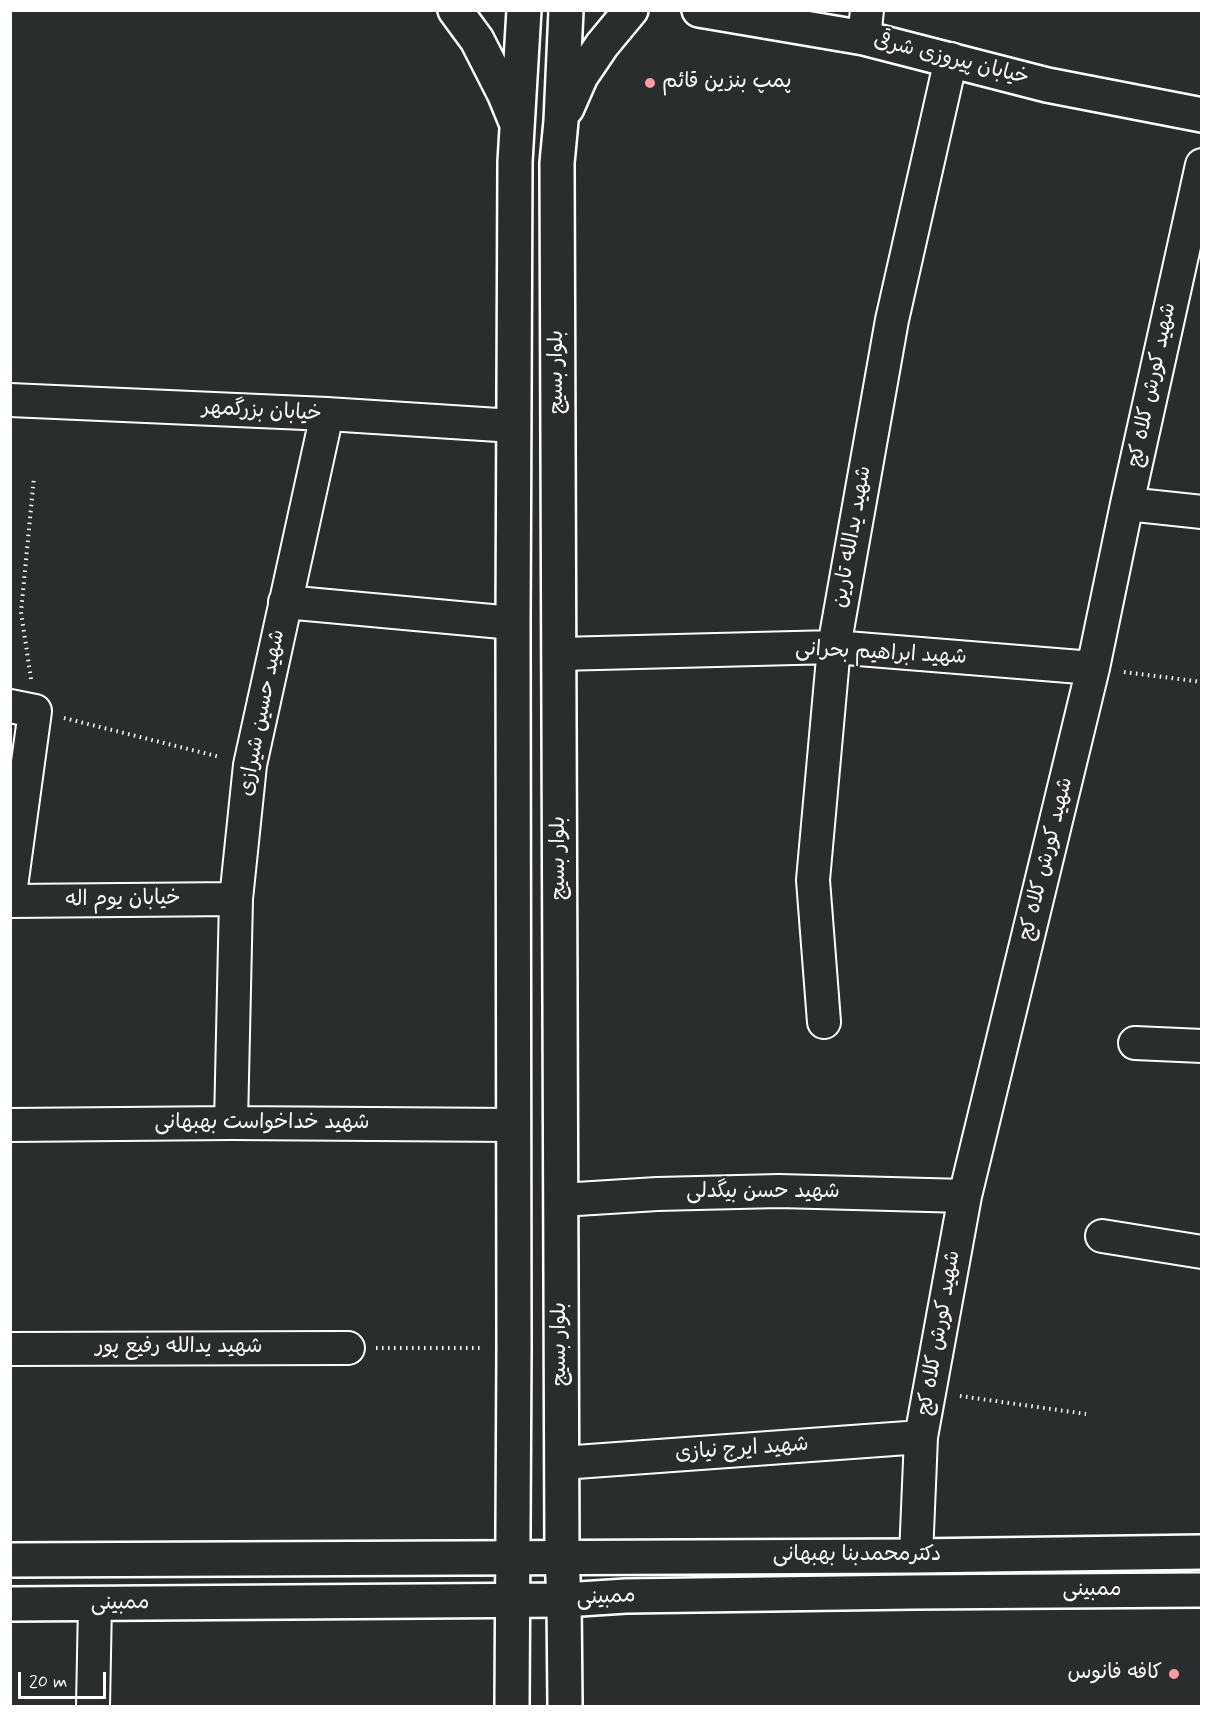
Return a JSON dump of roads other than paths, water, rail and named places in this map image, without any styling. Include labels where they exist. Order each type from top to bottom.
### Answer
[{"type":"main road","points":[[455,10],[477,40],[518,126]]},
{"type":"main road","name":"بلوار بسیج","points":[[512,1707],[515,162],[524,10]]},
{"type":"main road","name":"بلوار بسیج","points":[[565,1707],[562,1557],[558,163],[566,10]]},
{"type":"main road","points":[[561,121],[581,76],[602,45],[631,10]]},
{"type":"main road","name":"خیابان پیروزی شرقی","points":[[699,10],[865,24],[951,59],[1047,85],[1202,116]]},
{"type":"main road","name":"دکترمحمدبنا بهبهانی","points":[[513,1557],[916,1556],[1202,1552]]},
{"type":"main road","name":"ممبینی","points":[[10,1560],[513,1557]]},
{"type":"main road","name":"ممبینی","points":[[10,1604],[564,1600],[674,1595],[1202,1590]]},
{"type":"street","name":"شهید یدالله تارین","points":[[824,1022],[813,880],[834,647],[892,320],[951,59]]},
{"type":"street","name":"شهید کورش کلاه کج","points":[[916,1556],[921,1437],[965,1196],[1093,668],[1202,165]]},
{"type":"street","name":"خیابان بزرگمهر","points":[[10,400],[327,414],[514,426]]},
{"type":"street","name":"شهید حسین شیرازی","points":[[231,1123],[236,899],[250,765],[327,414]]},
{"type":"street","points":[[1127,504],[1202,512]]},
{"type":"street","points":[[285,602],[513,623]]},
{"type":"street","name":"شهید ابراهیم بحرانی","points":[[559,654],[834,647],[1093,668]]},
{"type":"street","points":[[10,894],[23,709]]},
{"type":"street","name":"خیابان یوم اله","points":[[10,901],[236,899]]},
{"type":"street","points":[[1135,1043],[1202,1046]]},
{"type":"street","name":"شهید خداخواست بهبهانی","points":[[10,1125],[231,1123],[513,1125]]},
{"type":"street","name":"شهید حسن بیگدلی","points":[[561,1200],[657,1194],[779,1191],[965,1196]]},
{"type":"street","points":[[1102,1236],[1202,1252]]},
{"type":"street","name":"شهید یدالله رفیع پور","points":[[10,1348],[348,1348]]},
{"type":"street","name":"شهید ایرج نیازی","points":[[562,1463],[921,1437]]},
{"type":"street","points":[[93,1707],[95,1604]]},
{"type":"place","name":"پمپ بنزین قائم","points":[[650,83]]},
{"type":"place","name":"کافه فانوس","points":[[1174,1674]]}]
